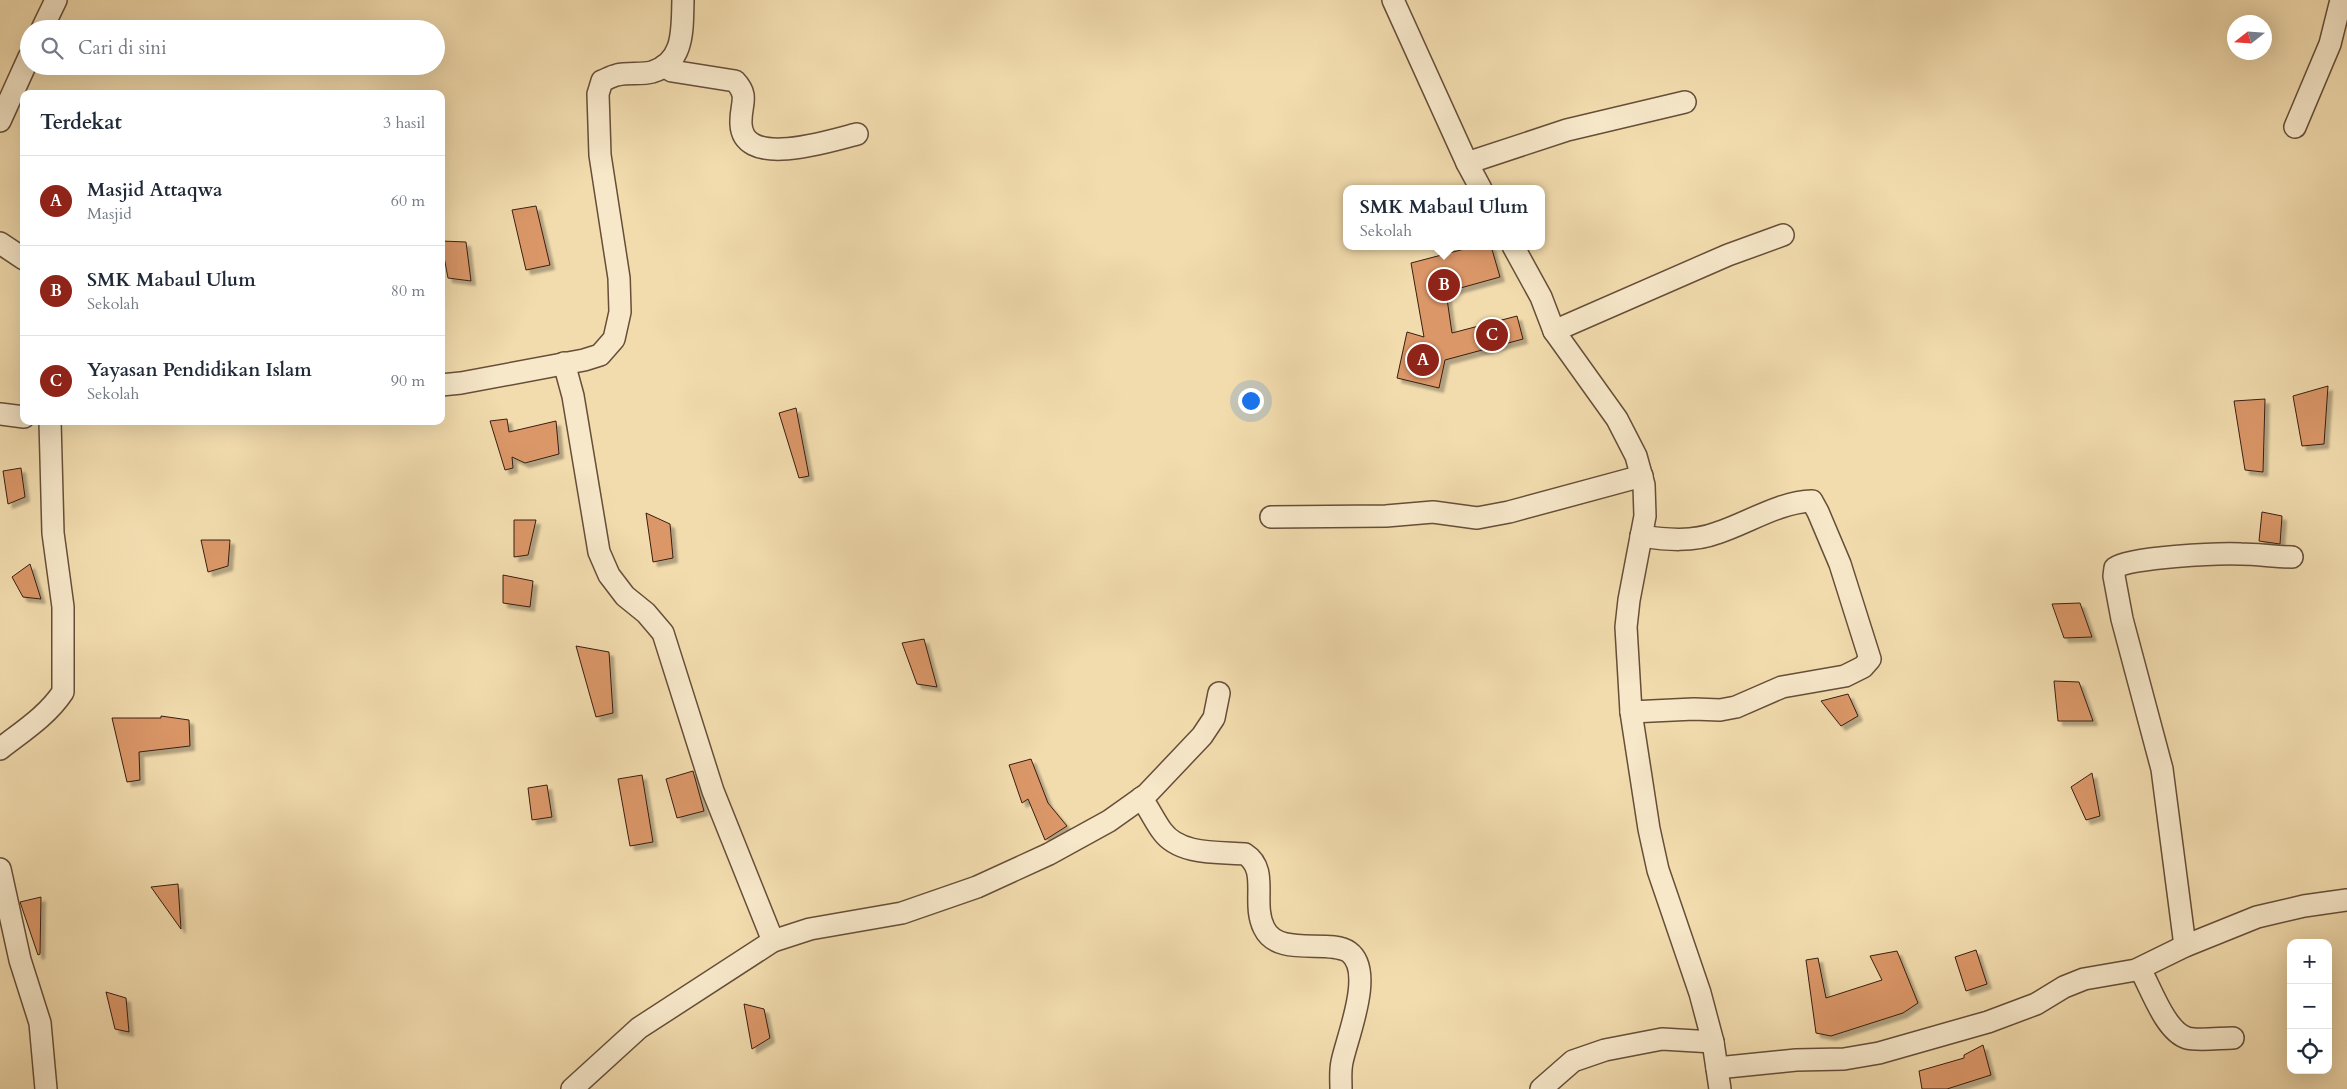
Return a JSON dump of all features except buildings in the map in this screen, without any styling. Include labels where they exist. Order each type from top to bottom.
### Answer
[{"type":"street","points":[[46,20],[56,0]]},
{"type":"street","points":[[445,385],[461,384],[600,355],[614,339],[620,312],[619,278],[600,155],[598,94],[602,81],[616,75],[652,72],[664,66],[677,55],[682,32],[683,0]]},
{"type":"street","points":[[1393,0],[1479,185]]},
{"type":"street","points":[[2295,127],[2330,44],[2341,0]]},
{"type":"street","points":[[664,66],[672,71],[734,81],[741,88],[744,97],[741,124],[744,135],[752,143],[763,148],[779,150],[857,134]]},
{"type":"street","points":[[0,120],[21,75]]},
{"type":"street","points":[[1467,163],[1567,130],[1685,102]]},
{"type":"street","points":[[1554,331],[1720,258],[1783,235]]},
{"type":"street","points":[[0,243],[20,256]]},
{"type":"street","points":[[1515,250],[1541,297],[1554,331],[1617,419],[1636,456],[1642,476],[1645,516],[1629,600],[1626,628],[1631,712],[1649,829],[1658,870],[1700,993],[1713,1042],[1718,1079],[1796,1060],[1844,1059],[1879,1052],[1988,1022],[2036,1004],[2064,987],[2084,978],[2140,969],[2185,946],[2256,918],[2304,906],[2347,900]]},
{"type":"street","points":[[564,363],[573,396],[599,552],[609,575],[625,596],[646,613],[662,633],[713,791],[773,941]]},
{"type":"street","points":[[0,414],[20,416]]},
{"type":"street","points":[[0,749],[41,717],[56,703],[63,692],[63,607],[53,533],[50,425]]},
{"type":"street","points":[[1271,517],[1376,516],[1433,512],[1477,518],[1509,512],[1642,476]]},
{"type":"street","points":[[1631,712],[1694,708],[1720,710],[1736,707],[1782,688],[1845,676],[1863,667],[1870,659],[1840,564],[1812,501],[1764,514],[1716,534],[1683,540],[1641,536]]},
{"type":"street","points":[[2185,946],[2162,769],[2122,619],[2114,576],[2115,568],[2129,562],[2202,555],[2248,554],[2292,557]]},
{"type":"street","points":[[572,1089],[639,1028],[773,941],[810,929],[902,913],[977,887],[1049,854],[1109,820],[1141,798],[1202,736],[1214,718],[1219,693]]},
{"type":"street","points":[[1141,798],[1152,812],[1161,830],[1172,843],[1185,847],[1245,854],[1252,859],[1259,870],[1259,914],[1264,929],[1274,939],[1289,945],[1328,947],[1348,952],[1354,959],[1361,983],[1342,1064],[1341,1089]]},
{"type":"street","points":[[0,869],[20,960],[40,1023],[46,1089]]},
{"type":"street","points":[[2140,969],[2161,1012],[2178,1034],[2188,1038],[2233,1038]]},
{"type":"street","points":[[1540,1089],[1574,1061],[1605,1050],[1662,1039],[1713,1042]]},
{"type":"place","name":"SMK Mabaul Ulum","points":[[1444,285]]},
{"type":"place","name":"Yayasan Pendidikan Islam","points":[[1492,335]]},
{"type":"place","name":"Masjid Attaqwa","points":[[1423,360]]}]
